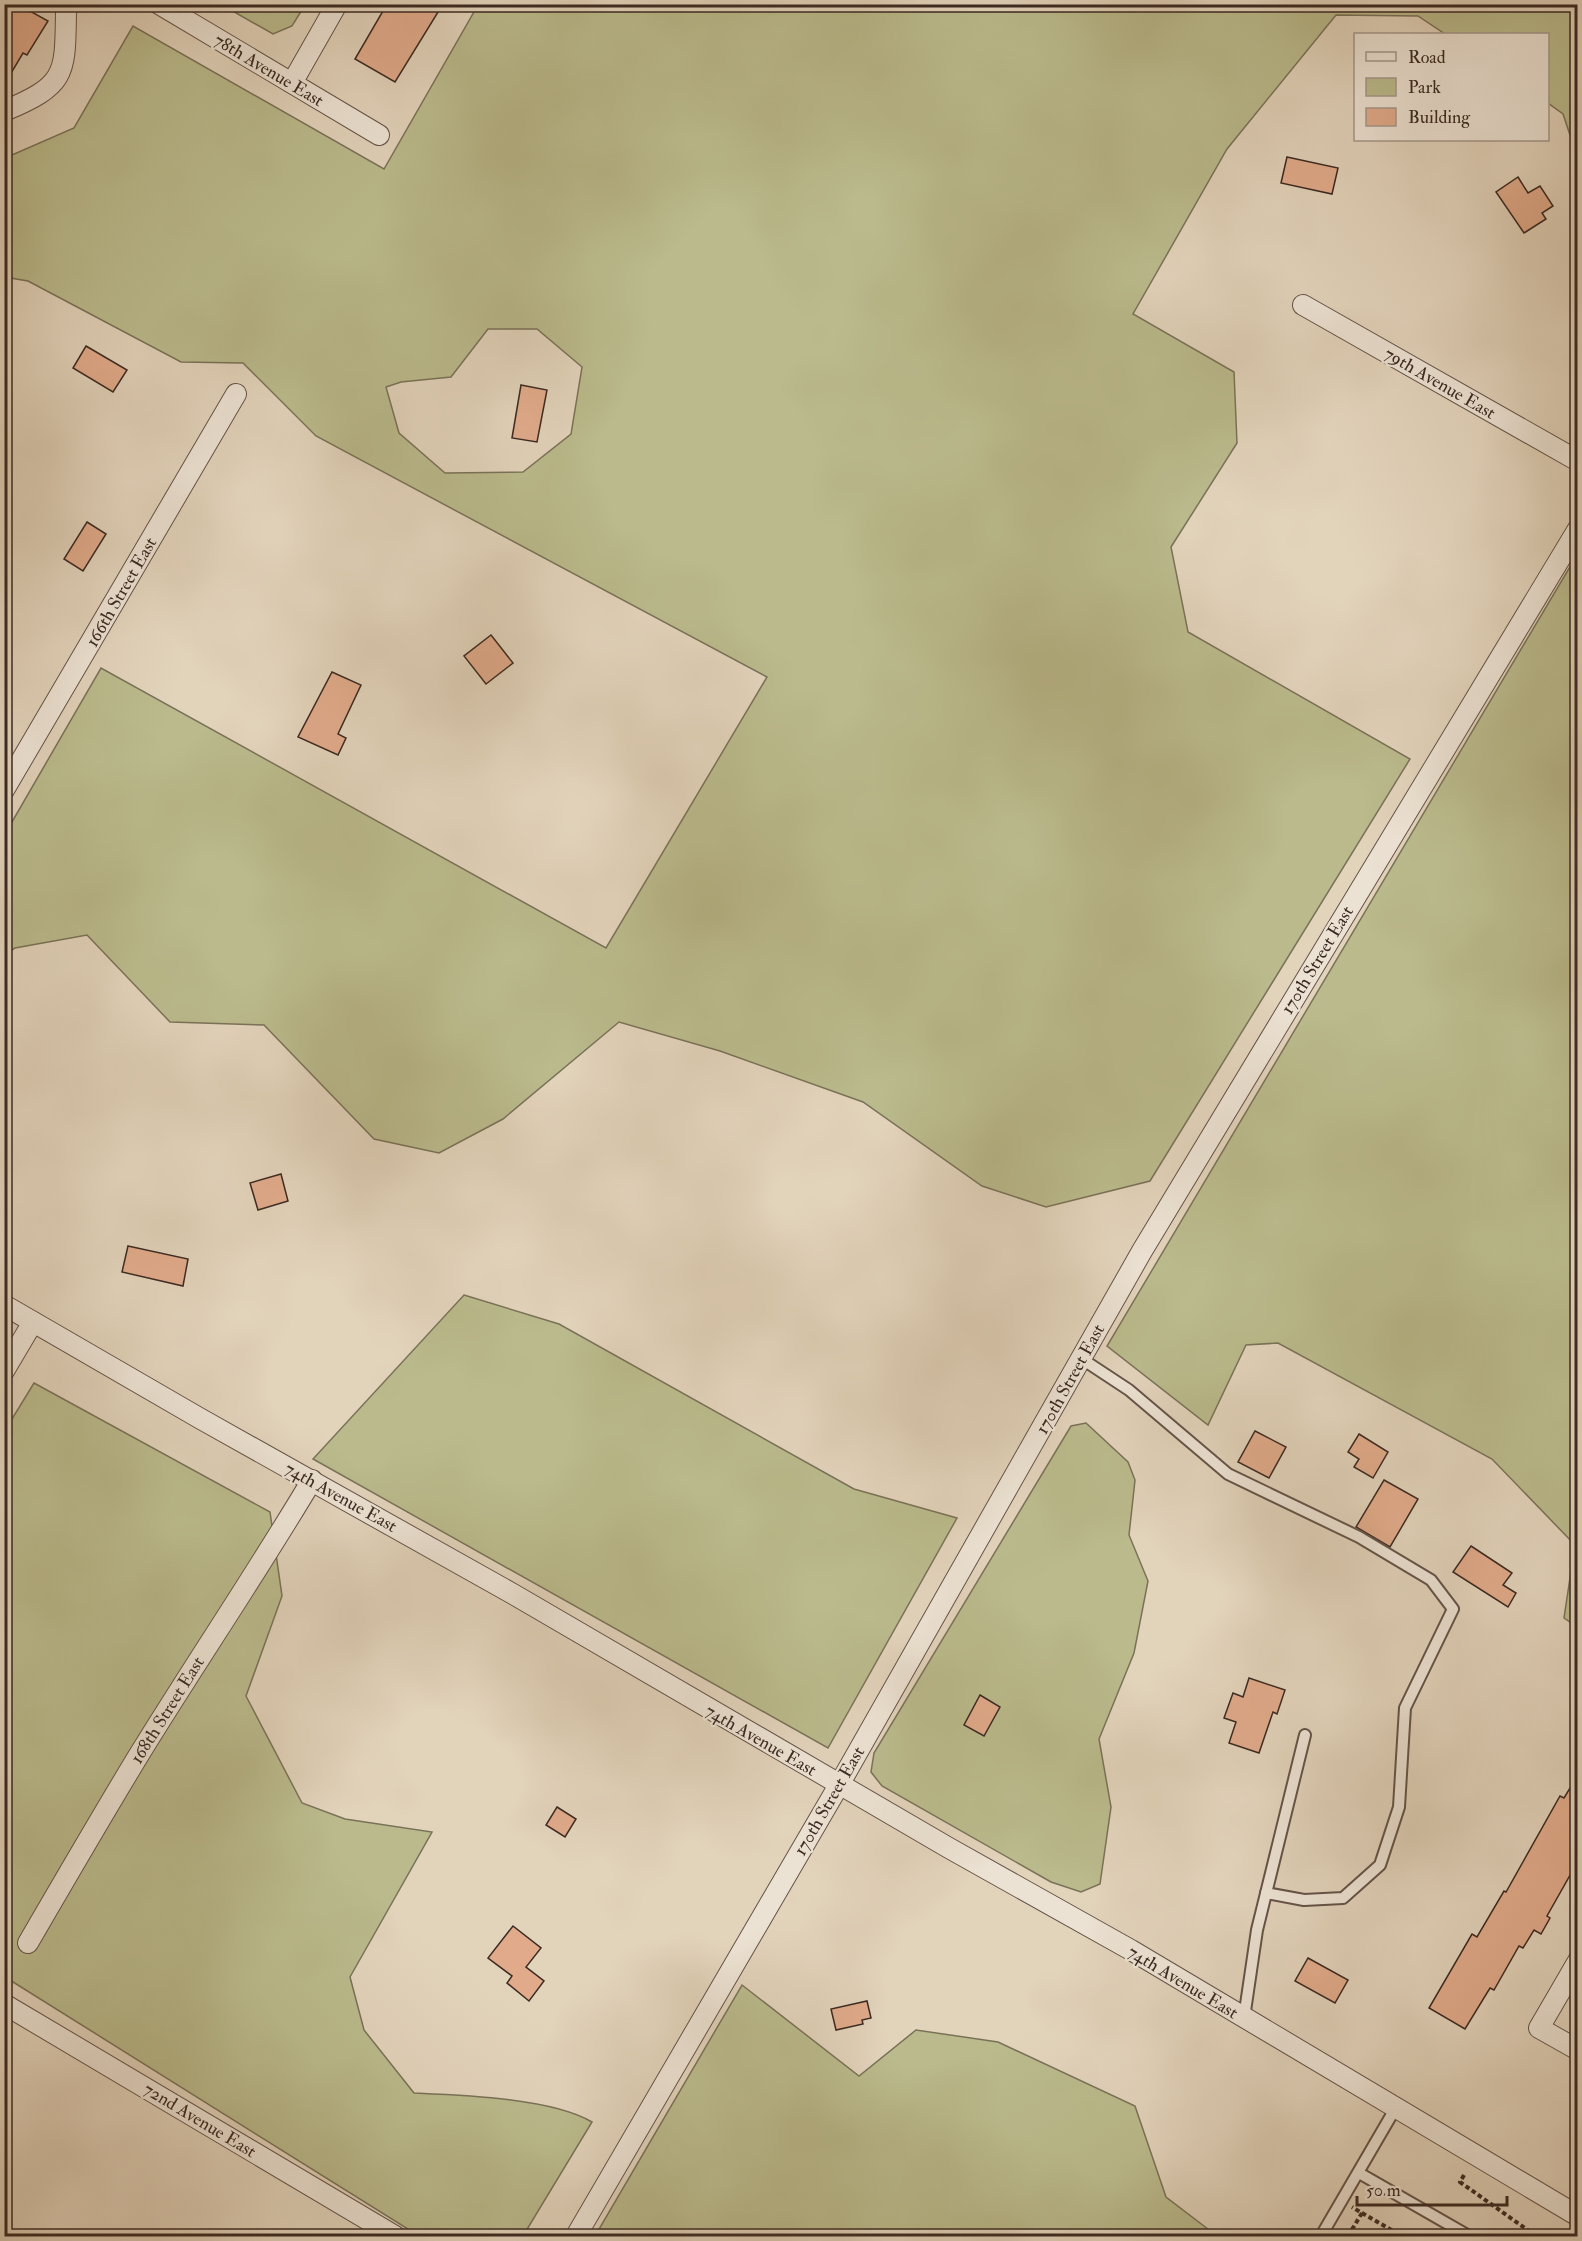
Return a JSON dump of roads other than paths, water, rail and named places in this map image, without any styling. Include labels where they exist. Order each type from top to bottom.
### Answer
[{"type":"street","points":[[4,111],[23,103],[60,76],[65,59],[66,12],[69,4]]},
{"type":"street","name":"78th Avenue East","points":[[159,4],[379,135]]},
{"type":"street","points":[[292,83],[338,4]]},
{"type":"street","name":"79th Avenue East","points":[[1303,305],[1578,461]]},
{"type":"street","name":"166th Street East","points":[[4,790],[237,394]]},
{"type":"street","name":"170th Street East","points":[[576,2236],[839,1785],[1142,1251],[1578,529]]},
{"type":"street","name":"74th Avenue East","points":[[4,1305],[839,1785],[1131,1950],[1578,2216]]},
{"type":"street","points":[[4,1371],[33,1322]]},
{"type":"street","name":"168th Street East","points":[[28,1943],[137,1758],[254,1578],[312,1480]]},
{"type":"street","points":[[1578,1962],[1539,2028],[1578,2050]]},
{"type":"street","name":"72nd Avenue East","points":[[4,2004],[395,2236]]},
{"type":"lane","points":[[1082,1359],[1129,1389],[1228,1474],[1359,1537],[1431,1580],[1453,1609],[1405,1708],[1400,1807],[1380,1864],[1343,1898],[1304,1900],[1266,1893]]},
{"type":"lane","points":[[1244,2018],[1257,1930],[1305,1735]]},
{"type":"lane","points":[[1321,2236],[1395,2109]]},
{"type":"lane","points":[[1359,2173],[1468,2236]]}]
